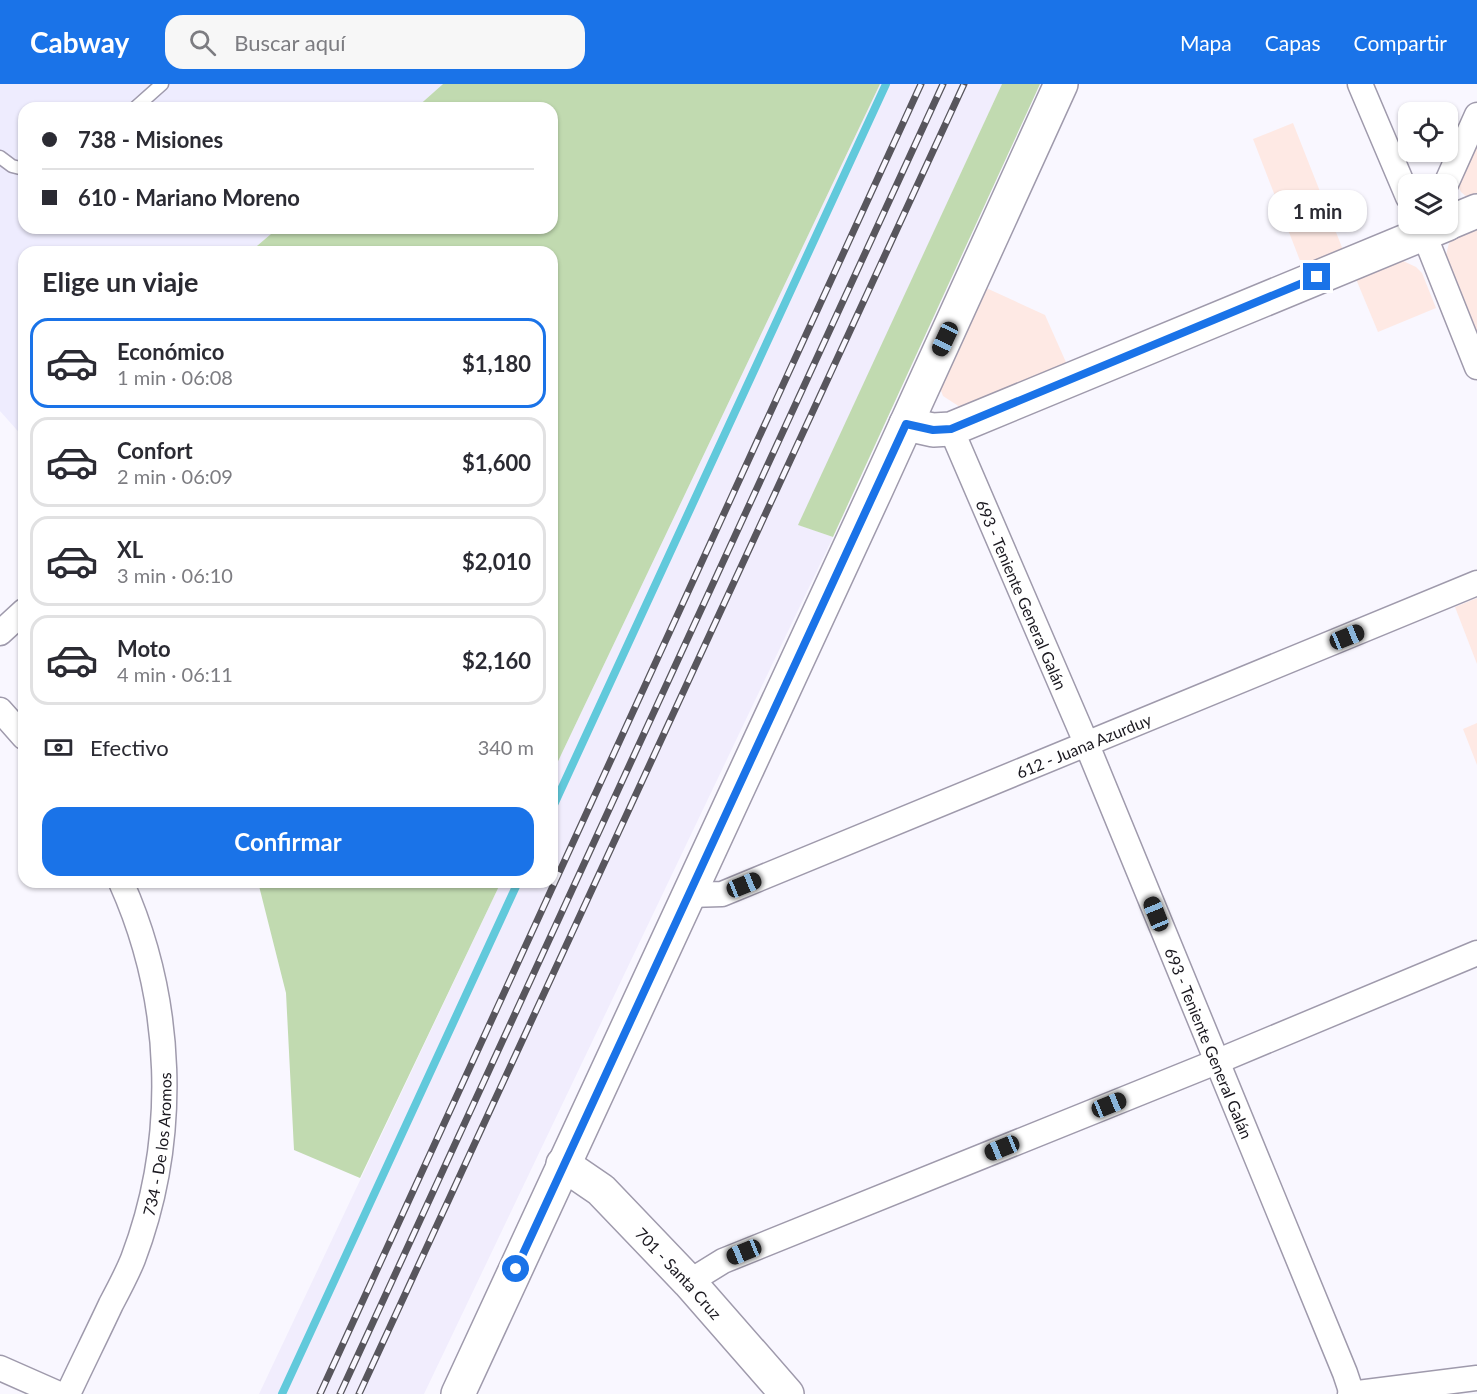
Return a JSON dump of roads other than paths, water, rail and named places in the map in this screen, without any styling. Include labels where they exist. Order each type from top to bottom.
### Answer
[{"type":"street","points":[[458,1394],[1061,84]]},
{"type":"street","points":[[1360,84],[1398,174]]},
{"type":"street","points":[[1450,174],[1477,115]]},
{"type":"street","points":[[1458,217],[1477,211]]},
{"type":"street","points":[[906,424],[933,430],[951,429],[1412,234]]},
{"type":"street","points":[[1436,234],[1477,367]]},
{"type":"street","name":"693 - Teniente General Galán","points":[[951,429],[1087,745],[1346,1373],[1351,1394]]},
{"type":"street","name":"612 - Juana Azurduy","points":[[689,895],[722,894],[1477,583]]},
{"type":"street","points":[[0,710],[18,730]]},
{"type":"street","name":"734 - De los Aromos","points":[[68,1394],[133,1259],[154,1191],[162,1142],[163,1041],[156,990],[144,943],[123,888]]},
{"type":"street","points":[[689,1282],[723,1261],[1216,1062],[1477,952]]},
{"type":"street","name":"701 - Santa Cruz","points":[[563,1164],[601,1190],[689,1282],[786,1394]]},
{"type":"street","points":[[0,1368],[59,1394]]},
{"type":"street","points":[[1351,1394],[1477,1378]]},
{"type":"lane","points":[[142,102],[162,84]]},
{"type":"lane","points":[[0,157],[18,168]]},
{"type":"waterway","points":[[558,796],[886,84]]},
{"type":"waterway","points":[[282,1394],[515,888]]},
{"type":"railway","points":[[558,875],[921,84]]},
{"type":"railway","points":[[340,1394],[943,84]]},
{"type":"railway","points":[[359,1394],[964,84]]},
{"type":"railway","points":[[320,1394],[552,888]]}]
